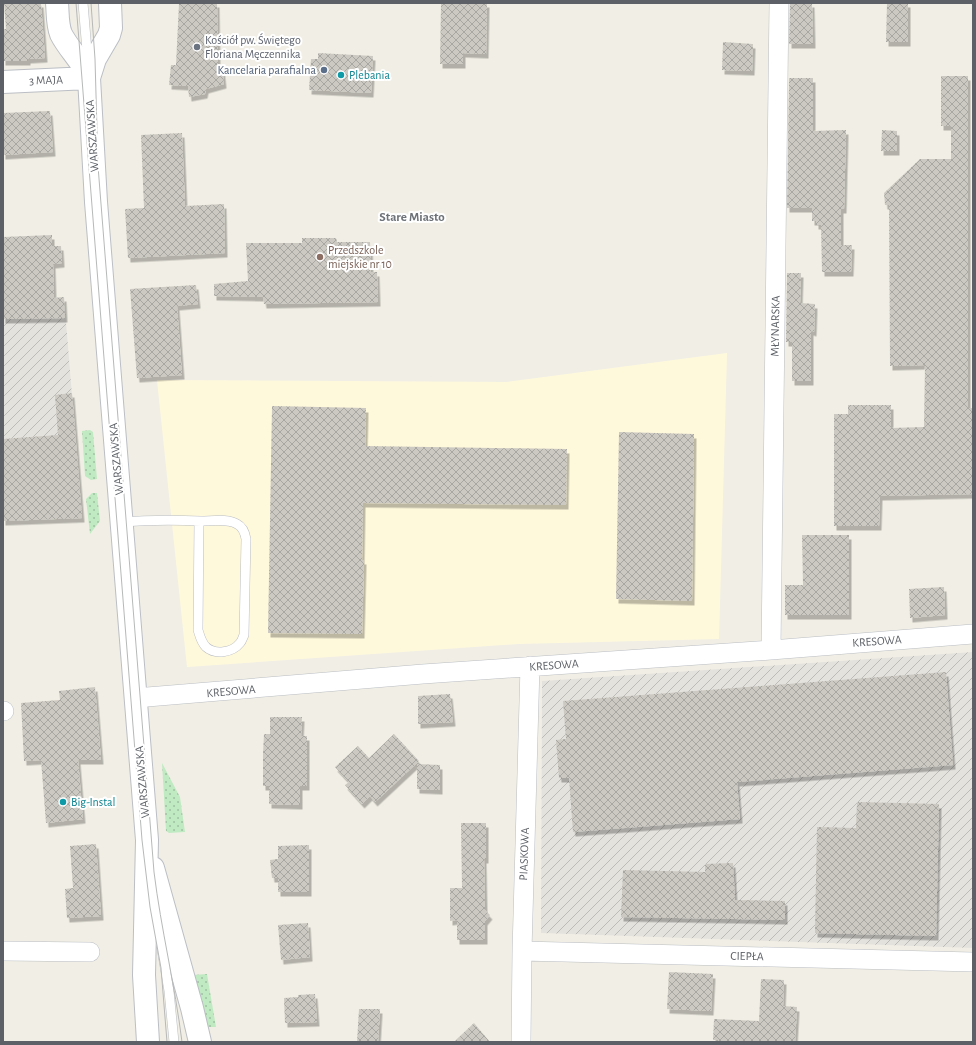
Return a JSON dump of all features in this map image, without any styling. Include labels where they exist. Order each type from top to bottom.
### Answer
[{"type":"street","name":"WARSZAWSKA","points":[[57,3],[58,26],[61,34],[81,61],[89,78],[96,202],[147,840],[144,975],[148,1042]]},
{"type":"street","name":"WARSZAWSKA","points":[[89,78],[95,59],[109,35],[111,28],[110,3]]},
{"type":"street","name":"MŁYNARSKA","points":[[771,650],[779,3]]},
{"type":"street","name":"3 MAJA","points":[[3,82],[89,78]]},
{"type":"street","name":"KRESOWA","points":[[135,698],[422,674],[771,650],[973,634]]},
{"type":"street","name":"PIASKOWA","points":[[521,1042],[530,666]]},
{"type":"street","name":"WARSZAWSKA","points":[[147,840],[154,872],[200,1042]]},
{"type":"street","points":[[3,951],[90,952]]},
{"type":"street","name":"CIEPŁA","points":[[522,951],[973,962]]},
{"type":"lane","points":[[83,3],[89,78]]},
{"type":"lane","points":[[121,522],[199,520],[231,521],[239,524],[244,531],[246,539],[244,635],[240,643],[233,649],[224,652],[216,652],[206,647],[201,640],[198,630],[199,520]]},
{"type":"lane","points":[[147,840],[153,900],[167,978],[174,1042]]},
{"type":"shaded area","points":[[64,297],[82,518],[3,521],[3,299]]},
{"type":"shaded area","points":[[727,353],[719,639],[518,644],[187,667],[157,380],[507,382]]},
{"type":"shaded area","points":[[973,652],[973,948],[541,933],[542,681]]},
{"type":"green space","points":[[90,430],[93,432],[97,479],[91,480],[85,476],[82,431]]},
{"type":"green space","points":[[92,493],[97,493],[100,521],[90,534],[86,499]]},
{"type":"green space","points":[[162,763],[180,797],[185,832],[169,833],[166,831]]},
{"type":"green space","points":[[207,974],[216,1027],[207,1027],[192,975]]},
{"type":"building","points":[[4,3],[41,3],[45,58],[28,59],[28,61],[3,61],[3,29],[6,29]]},
{"type":"building","name":"Kościół pw. Świętego Floriana Męczennika","points":[[179,3],[217,3],[218,65],[222,65],[224,84],[206,89],[205,94],[189,97],[188,86],[169,85],[171,65],[176,65]]},
{"type":"building","points":[[441,3],[487,3],[486,54],[463,53],[463,64],[440,64]]},
{"type":"building","points":[[790,3],[812,3],[813,44],[789,44]]},
{"type":"building","points":[[887,3],[908,3],[908,42],[886,42]]},
{"type":"building","points":[[723,42],[753,44],[752,71],[722,70]]},
{"type":"building","name":"Plebania","points":[[318,53],[373,56],[371,93],[309,90],[311,59],[318,59]]},
{"type":"building","points":[[941,76],[968,76],[968,408],[973,408],[973,494],[880,496],[879,526],[834,526],[834,414],[848,414],[848,405],[891,405],[891,428],[924,427],[925,365],[890,366],[889,205],[885,205],[884,193],[920,159],[951,159],[951,126],[941,126]]},
{"type":"building","points":[[789,78],[813,78],[813,131],[846,130],[844,209],[841,209],[841,245],[852,245],[851,272],[822,272],[821,225],[816,225],[816,221],[812,221],[812,208],[787,208]]},
{"type":"building","points":[[50,111],[53,152],[3,155],[3,113]]},
{"type":"building","points":[[882,130],[897,131],[897,151],[881,151]]},
{"type":"building","points":[[182,133],[185,206],[224,204],[225,253],[128,258],[125,209],[144,208],[141,135]]},
{"type":"building","points":[[52,235],[52,246],[61,246],[62,263],[53,264],[54,298],[64,297],[65,318],[3,319],[3,237]]},
{"type":"building","name":"Przedszkole miejskie nr 10","points":[[302,238],[336,238],[337,242],[370,242],[371,272],[377,272],[378,302],[264,304],[263,297],[214,296],[214,284],[248,281],[246,243],[302,243]]},
{"type":"building","points":[[787,273],[801,273],[800,303],[815,304],[814,332],[811,331],[811,381],[792,381],[792,342],[786,342]]},
{"type":"building","points":[[196,285],[198,304],[177,306],[182,375],[137,378],[130,289]]},
{"type":"building","points":[[72,393],[82,518],[3,521],[3,439],[58,435],[55,395]]},
{"type":"building","points":[[272,406],[366,408],[365,446],[567,449],[566,505],[363,503],[362,560],[364,560],[362,634],[268,633]]},
{"type":"building","points":[[619,432],[694,434],[692,601],[616,599]]},
{"type":"building","points":[[802,535],[849,535],[849,615],[785,615],[785,585],[803,585]]},
{"type":"building","points":[[944,587],[945,615],[910,618],[909,589]]},
{"type":"building","points":[[946,672],[953,765],[737,782],[740,819],[573,832],[569,778],[559,778],[556,740],[566,739],[563,701]]},
{"type":"building","points":[[95,687],[101,760],[78,760],[83,819],[46,823],[41,760],[24,761],[21,703],[60,700],[59,691]]},
{"type":"building","points":[[450,694],[453,722],[418,724],[418,696]]},
{"type":"building","points":[[270,717],[302,717],[301,736],[307,736],[307,786],[300,786],[300,805],[269,804],[269,786],[263,786],[263,754],[264,734],[270,734]]},
{"type":"building","points":[[394,734],[419,761],[375,802],[370,796],[362,804],[345,785],[349,782],[335,767],[358,746],[369,758]]},
{"type":"building","points":[[417,764],[440,765],[440,790],[417,789]]},
{"type":"building","points":[[857,802],[939,804],[936,936],[815,933],[817,827],[856,828]]},
{"type":"building","points":[[461,823],[486,823],[486,859],[484,859],[485,910],[490,915],[485,921],[485,940],[457,940],[457,920],[450,921],[450,888],[462,888]]},
{"type":"building","points":[[96,844],[101,916],[67,918],[65,889],[73,888],[70,846]]},
{"type":"building","points":[[309,845],[309,892],[278,892],[278,878],[272,878],[270,860],[278,859],[278,846]]},
{"type":"building","points":[[733,863],[735,900],[785,901],[785,920],[621,917],[623,870],[705,872],[705,864]]},
{"type":"building","points":[[308,923],[310,957],[281,960],[278,925]]},
{"type":"building","points":[[669,972],[713,974],[711,1011],[667,1009]]},
{"type":"building","points":[[761,979],[784,980],[783,1006],[797,1007],[795,1042],[718,1042],[718,1040],[713,1040],[714,1019],[759,1021]]},
{"type":"building","points":[[315,994],[317,1022],[285,1023],[284,998]]},
{"type":"building","points":[[359,1009],[380,1009],[378,1042],[357,1042]]},
{"type":"building","points":[[474,1023],[490,1042],[454,1042]]},
{"type":"tram line","points":[[76,3],[142,840],[150,907],[161,968],[167,1042]]},
{"type":"tram line","points":[[91,3],[95,59],[98,166],[154,872],[182,1042]]},
{"type":"place","name":"Kościół pw. Świętego Floriana Męczennika","points":[[197,47]]},
{"type":"place","name":"Kancelaria parafialna","points":[[324,70]]},
{"type":"place","name":"Plebania","points":[[341,75]]},
{"type":"place","name":"Przedszkole miejskie nr 10","points":[[320,257]]},
{"type":"place","name":"Big-Instal","points":[[63,802]]},
{"type":"district","name":"Stare Miasto","points":[[412,216]]}]
